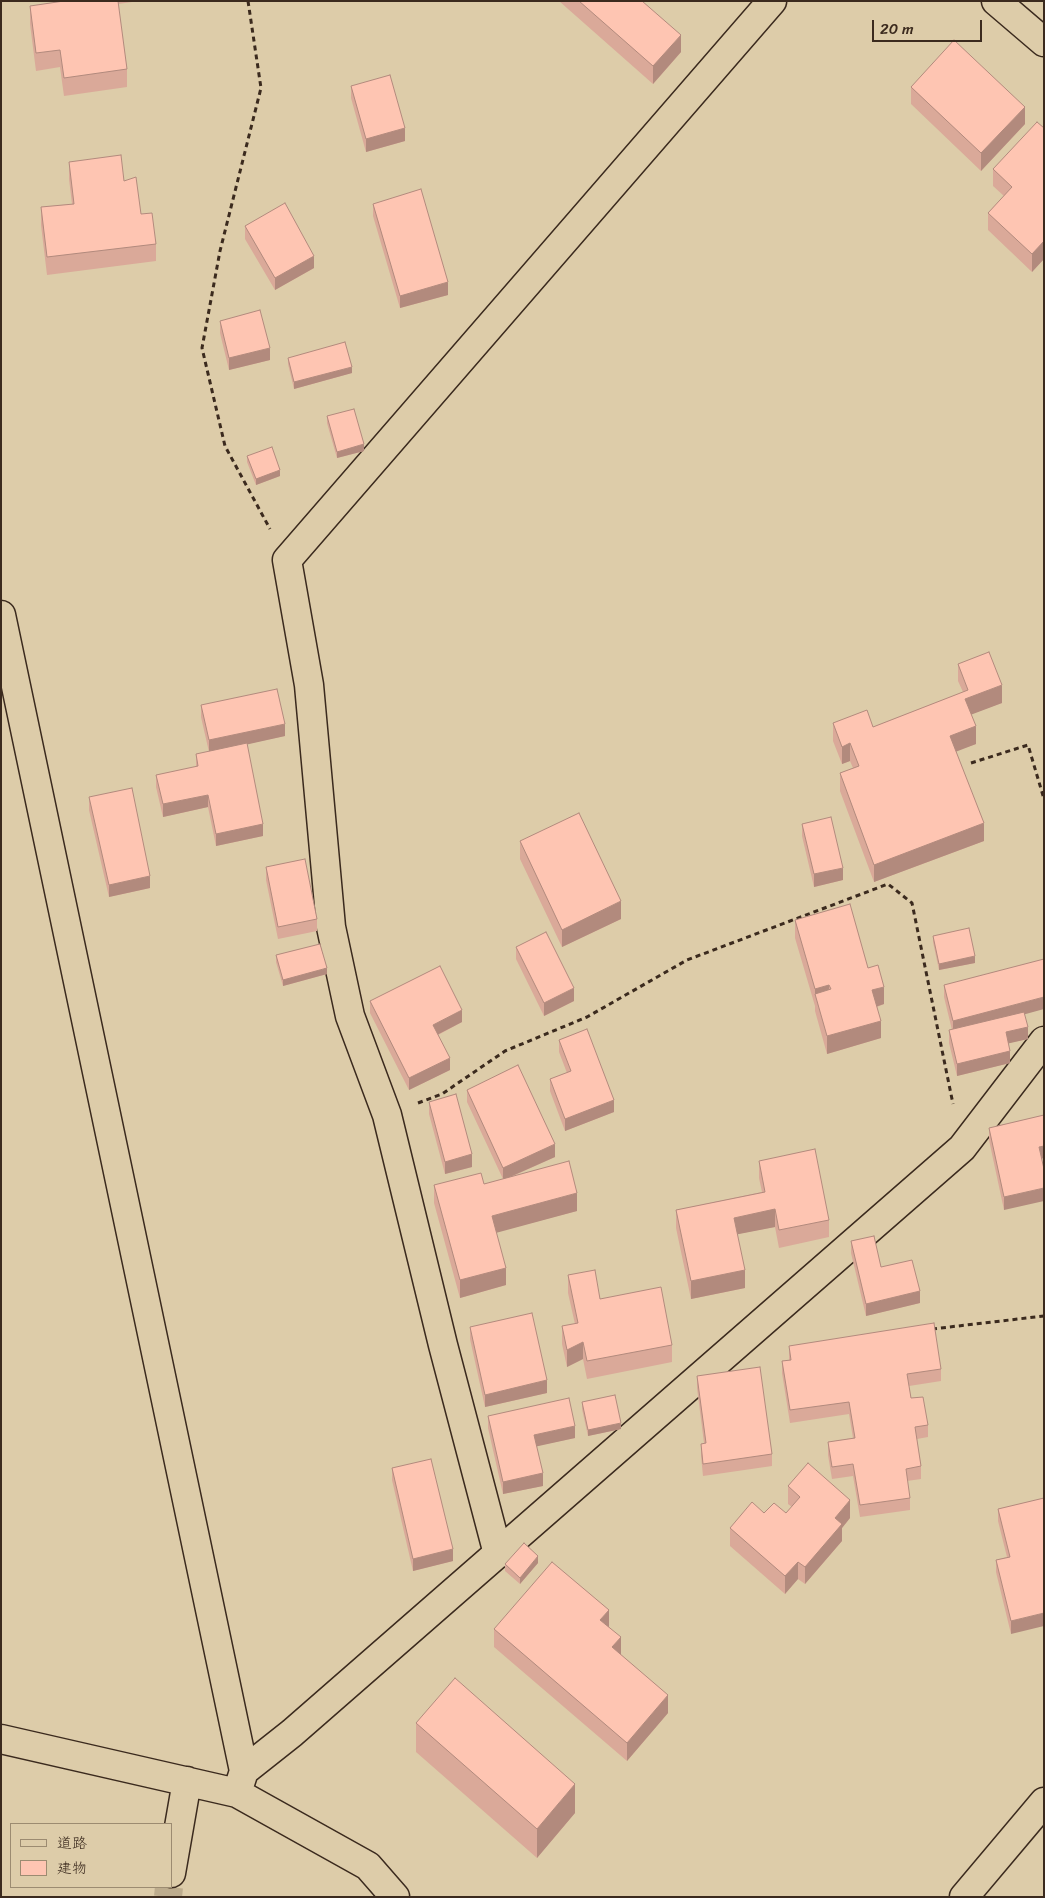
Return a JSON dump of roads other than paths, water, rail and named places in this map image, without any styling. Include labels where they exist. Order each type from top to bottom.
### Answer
[{"type":"street","points":[[498,1554],[443,1345],[387,1115],[350,1016],[331,927],[309,685],[287,560],[772,1]]},
{"type":"street","points":[[996,1],[1044,42]]},
{"type":"street","points":[[1,614],[241,1782]]},
{"type":"street","points":[[241,1782],[292,1733],[962,1148],[1044,1041]]},
{"type":"street","points":[[1,1739],[187,1781],[241,1782],[368,1866],[395,1897]]},
{"type":"street","points":[[172,1867],[187,1781]]},
{"type":"street","points":[[964,1897],[1044,1802]]},
{"type":"tunnel","points":[[168,1897],[169,1888]]}]
